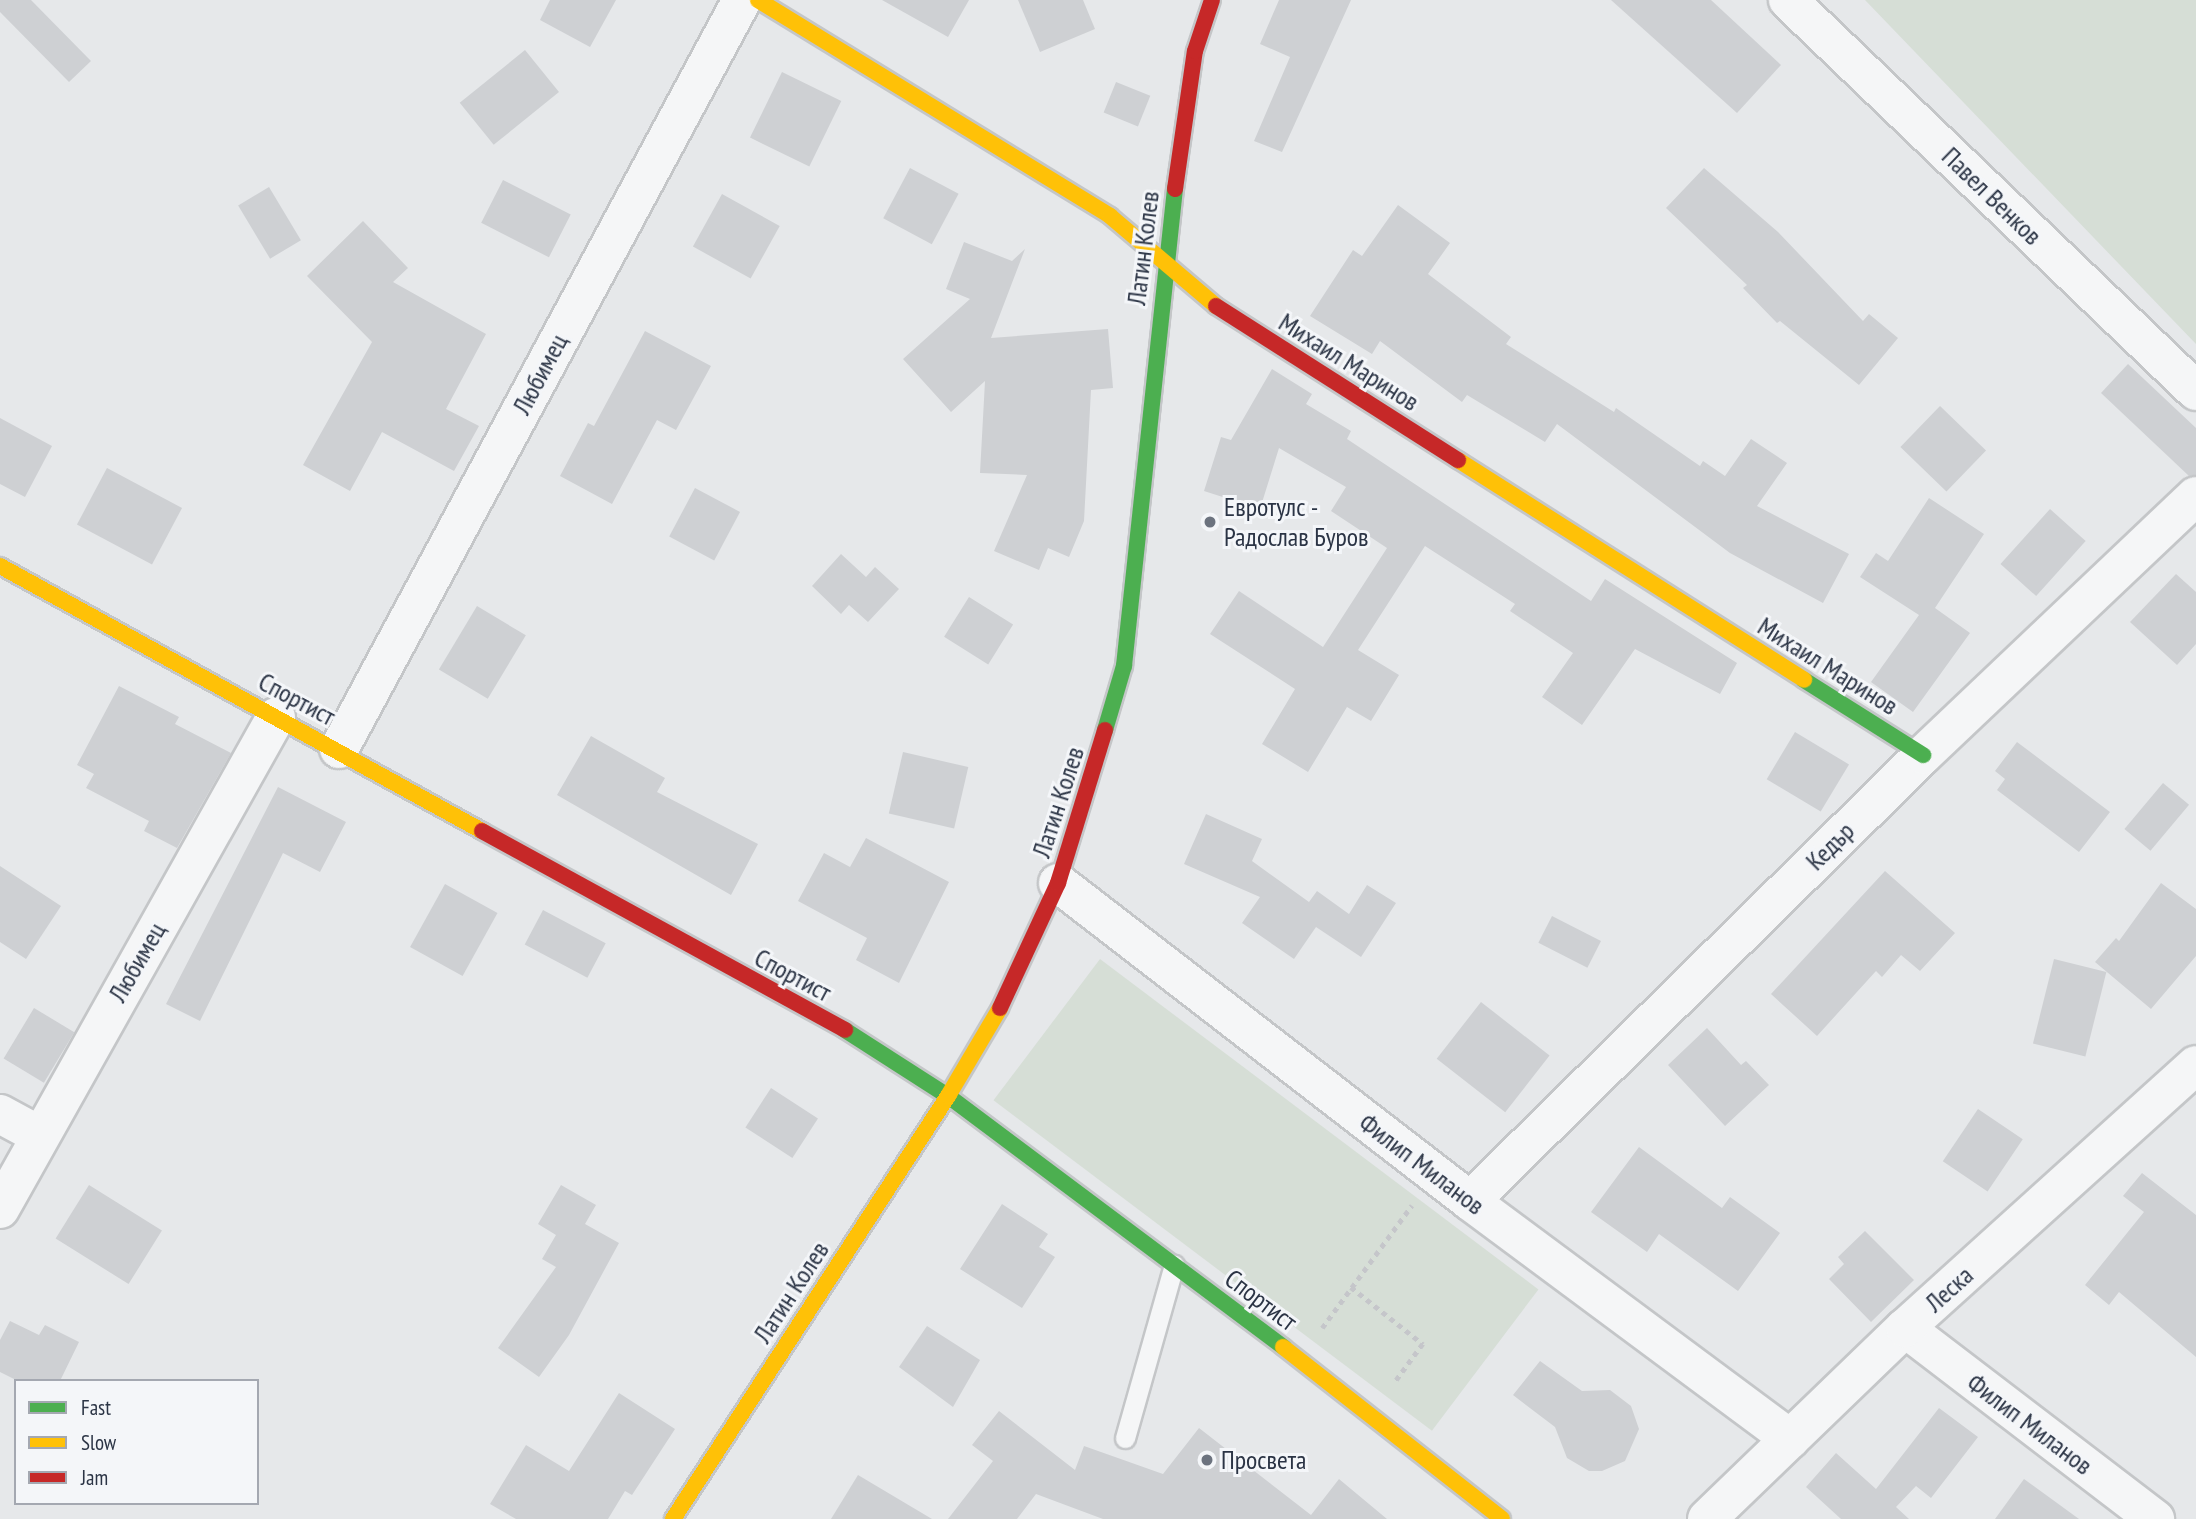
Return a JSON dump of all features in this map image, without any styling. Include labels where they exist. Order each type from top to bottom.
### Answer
[{"type":"street","name":"Любимец","points":[[339,749],[742,0]]},
{"type":"street","name":"Михаил Маринов","points":[[758,0],[1110,216],[1221,310],[1923,755]]},
{"type":"street","name":"Латин Колев","points":[[673,1519],[948,1096],[1006,997],[1058,883],[1125,666],[1165,263],[1195,51],[1212,0]]},
{"type":"street","name":"Павел Венков","points":[[1788,0],[2196,391]]},
{"type":"street","name":"Кедър","points":[[1470,1201],[1923,755],[2196,496]]},
{"type":"street","name":"Спортист","points":[[0,566],[339,749],[868,1043],[948,1096],[1174,1265],[1371,1413],[1502,1519]]},
{"type":"street","name":"Любимец","points":[[0,1209],[39,1135],[276,717]]},
{"type":"street","name":"Филип Миланов","points":[[1058,883],[1470,1201],[1790,1439]]},
{"type":"street","name":"Леска","points":[[1707,1519],[1905,1328],[2196,1065]]},
{"type":"street","points":[[0,1114],[39,1135]]},
{"type":"street","name":"Филип Миланов","points":[[1905,1328],[2155,1519]]},
{"type":"lane","points":[[1125,1438],[1174,1265]]},
{"type":"path","points":[[1299,1359],[1435,1174]]},
{"type":"path","points":[[1352,1287],[1423,1344],[1371,1413]]},
{"type":"shaded area","points":[[1865,0],[2196,0],[2196,344]]},
{"type":"shaded area","points":[[1100,959],[1538,1289],[1432,1431],[993,1100]]},
{"type":"building","points":[[0,0],[31,0],[91,61],[69,82],[0,12]]},
{"type":"building","points":[[550,0],[616,0],[590,47],[540,20]]},
{"type":"building","points":[[882,0],[969,0],[948,37]]},
{"type":"building","points":[[1018,0],[1083,0],[1095,29],[1040,52]]},
{"type":"building","points":[[1279,0],[1351,0],[1282,152],[1254,141],[1290,57],[1260,44]]},
{"type":"building","points":[[1611,0],[1711,0],[1781,65],[1737,113]]},
{"type":"building","points":[[525,50],[559,92],[494,145],[460,103]]},
{"type":"building","points":[[782,72],[841,101],[809,167],[750,138]]},
{"type":"building","points":[[1116,82],[1150,96],[1138,126],[1104,113]]},
{"type":"building","points":[[910,168],[959,194],[932,244],[883,218]]},
{"type":"building","points":[[1704,168],[1778,232],[1863,321],[1869,314],[1898,338],[1859,385],[1780,321],[1777,323],[1743,288],[1747,285],[1666,208]]},
{"type":"building","points":[[503,180],[571,215],[549,257],[481,223]]},
{"type":"building","points":[[269,187],[301,240],[270,259],[238,206]]},
{"type":"building","points":[[722,194],[780,226],[751,278],[693,246]]},
{"type":"building","points":[[1398,205],[1450,243],[1428,274],[1511,337],[1506,344],[1614,412],[1616,408],[1700,466],[1703,461],[1725,476],[1751,439],[1787,463],[1757,506],[1849,554],[1823,603],[1730,553],[1557,424],[1545,442],[1467,395],[1462,402],[1380,341],[1372,354],[1310,316],[1353,250],[1362,256]]},
{"type":"building","points":[[363,221],[408,268],[393,282],[486,334],[446,409],[479,426],[454,471],[382,432],[350,491],[303,465],[372,342],[307,276]]},
{"type":"building","points":[[964,242],[1012,261],[1025,249],[991,338],[1108,329],[1113,388],[1091,390],[1084,521],[1069,557],[1048,548],[1039,570],[994,551],[1027,475],[980,473],[985,381],[951,412],[903,359],[970,299],[946,289]]},
{"type":"building","points":[[645,331],[711,366],[676,430],[657,420],[612,504],[560,476],[588,423],[594,426]]},
{"type":"building","points":[[2128,364],[2196,428],[2196,475],[2189,476],[2101,393]]},
{"type":"building","points":[[1272,369],[1312,394],[1306,404],[1351,431],[1347,439],[1591,601],[1605,579],[1737,663],[1720,694],[1635,649],[1582,725],[1542,697],[1573,653],[1510,611],[1515,604],[1425,546],[1358,650],[1399,675],[1371,721],[1347,707],[1308,772],[1262,744],[1295,689],[1210,634],[1239,591],[1323,647],[1387,548],[1331,511],[1346,487],[1279,448],[1260,509],[1204,491],[1221,437],[1231,440]]},
{"type":"building","points":[[1940,406],[1986,450],[1946,491],[1900,447]]},
{"type":"building","points":[[0,418],[52,446],[25,497],[0,484]]},
{"type":"building","points":[[107,468],[182,508],[152,564],[77,525]]},
{"type":"building","points":[[695,488],[740,512],[714,561],[669,537]]},
{"type":"building","points":[[1929,498],[1984,534],[1935,608],[1970,633],[1913,712],[1871,682],[1919,615],[1860,577],[1876,553],[1888,561]]},
{"type":"building","points":[[2050,509],[2086,541],[2036,596],[2000,564]]},
{"type":"building","points":[[841,554],[866,577],[875,567],[899,589],[868,622],[849,605],[841,614],[812,586]]},
{"type":"building","points":[[2176,574],[2196,592],[2196,644],[2177,665],[2130,622]]},
{"type":"building","points":[[969,597],[1013,625],[988,664],[944,637]]},
{"type":"building","points":[[477,606],[526,635],[488,699],[439,669]]},
{"type":"building","points":[[119,686],[179,717],[175,724],[231,753],[177,848],[144,831],[149,821],[86,788],[94,774],[77,765]]},
{"type":"building","points":[[1795,732],[1849,764],[1821,812],[1767,779]]},
{"type":"building","points":[[591,736],[665,778],[657,792],[758,844],[731,895],[557,795]]},
{"type":"building","points":[[2017,742],[2110,812],[2079,852],[1997,790],[2005,779],[1995,771]]},
{"type":"building","points":[[903,752],[968,767],[954,828],[889,813]]},
{"type":"building","points":[[2163,783],[2189,805],[2150,851],[2124,829]]},
{"type":"building","points":[[278,787],[346,822],[320,872],[283,853],[200,1021],[166,1004]]},
{"type":"building","points":[[1206,814],[1262,839],[1252,861],[1309,902],[1317,891],[1349,914],[1367,885],[1396,903],[1361,957],[1316,927],[1294,959],[1242,923],[1260,897],[1184,864]]},
{"type":"building","points":[[866,838],[949,882],[899,983],[856,960],[867,938],[798,901],[824,853],[850,867]]},
{"type":"building","points":[[0,866],[61,906],[26,959],[0,942]]},
{"type":"building","points":[[1885,871],[1955,933],[1920,971],[1901,955],[1882,977],[1876,971],[1817,1036],[1771,994]]},
{"type":"building","points":[[2161,883],[2196,909],[2196,956],[2151,1009],[2095,962],[2116,938],[2119,941]]},
{"type":"building","points":[[445,884],[497,913],[463,976],[410,947]]},
{"type":"building","points":[[543,910],[606,943],[587,978],[525,944]]},
{"type":"building","points":[[1552,916],[1601,941],[1587,968],[1538,943]]},
{"type":"building","points":[[2054,959],[2106,972],[2085,1056],[2033,1043]]},
{"type":"building","points":[[1481,1002],[1550,1056],[1505,1112],[1437,1059]]},
{"type":"building","points":[[34,1008],[74,1032],[44,1083],[4,1059]]},
{"type":"building","points":[[1707,1028],[1741,1065],[1746,1061],[1769,1085],[1725,1126],[1668,1065]]},
{"type":"building","points":[[771,1088],[818,1118],[792,1158],[745,1127]]},
{"type":"building","points":[[1978,1109],[2023,1139],[1988,1191],[1943,1161]]},
{"type":"building","points":[[1639,1147],[1722,1208],[1730,1197],[1780,1233],[1738,1291],[1659,1234],[1647,1252],[1591,1212]]},
{"type":"building","points":[[2142,1173],[2196,1215],[2196,1357],[2119,1292],[2109,1305],[2085,1285],[2144,1212],[2123,1196]]},
{"type":"building","points":[[89,1185],[162,1231],[129,1284],[56,1238]]},
{"type":"building","points":[[561,1185],[596,1205],[585,1224],[619,1243],[569,1335],[539,1377],[498,1348],[556,1267],[542,1259],[556,1235],[538,1224]]},
{"type":"building","points":[[1002,1204],[1048,1234],[1039,1247],[1055,1257],[1022,1308],[960,1269]]},
{"type":"building","points":[[1865,1231],[1914,1280],[1871,1322],[1829,1279],[1844,1264],[1838,1257]]},
{"type":"building","points":[[10,1321],[39,1335],[45,1325],[79,1342],[61,1379],[14,1379],[0,1372],[0,1340]]},
{"type":"building","points":[[927,1326],[980,1360],[953,1407],[899,1367]]},
{"type":"building","points":[[1540,1361],[1582,1391],[1610,1390],[1631,1406],[1639,1429],[1625,1461],[1602,1471],[1589,1471],[1567,1458],[1555,1427],[1513,1395]]},
{"type":"building","points":[[619,1393],[675,1429],[632,1495],[625,1491],[608,1519],[516,1519],[490,1504],[526,1445],[569,1471]]},
{"type":"building","points":[[1939,1408],[1978,1437],[1931,1498],[1916,1486],[1896,1507],[1909,1519],[1841,1519],[1806,1487],[1836,1453],[1876,1489]]},
{"type":"building","points":[[999,1411],[1075,1470],[1084,1446],[1163,1474],[1199,1428],[1311,1515],[1339,1479],[1387,1519],[1103,1519],[1036,1494],[1017,1519],[948,1519],[993,1461],[972,1445]]},
{"type":"building","points":[[858,1475],[932,1519],[831,1519]]},
{"type":"building","points":[[2024,1479],[2079,1519],[1995,1519]]},
{"type":"traffic: fast","points":[[1105,730],[1124,666],[1175,189]]},
{"type":"traffic: fast","points":[[1804,680],[1923,755]]},
{"type":"traffic: fast","points":[[845,1030],[948,1096],[1283,1347]]},
{"type":"traffic: slow","points":[[758,0],[1110,216],[1216,306]]},
{"type":"traffic: slow","points":[[1458,460],[1804,680]]},
{"type":"traffic: slow","points":[[0,566],[482,831]]},
{"type":"traffic: slow","points":[[673,1519],[948,1096],[1000,1008]]},
{"type":"traffic: slow","points":[[1283,1347],[1502,1519]]},
{"type":"traffic: jam","points":[[1175,189],[1195,51],[1212,0]]},
{"type":"traffic: jam","points":[[1216,306],[1458,460]]},
{"type":"traffic: jam","points":[[1000,1008],[1058,883],[1105,730]]},
{"type":"traffic: jam","points":[[482,831],[845,1030]]},
{"type":"place","name":"Евротулс - Радослав Буров","points":[[1210,522]]},
{"type":"place","name":"Просвета","points":[[1207,1460]]}]
